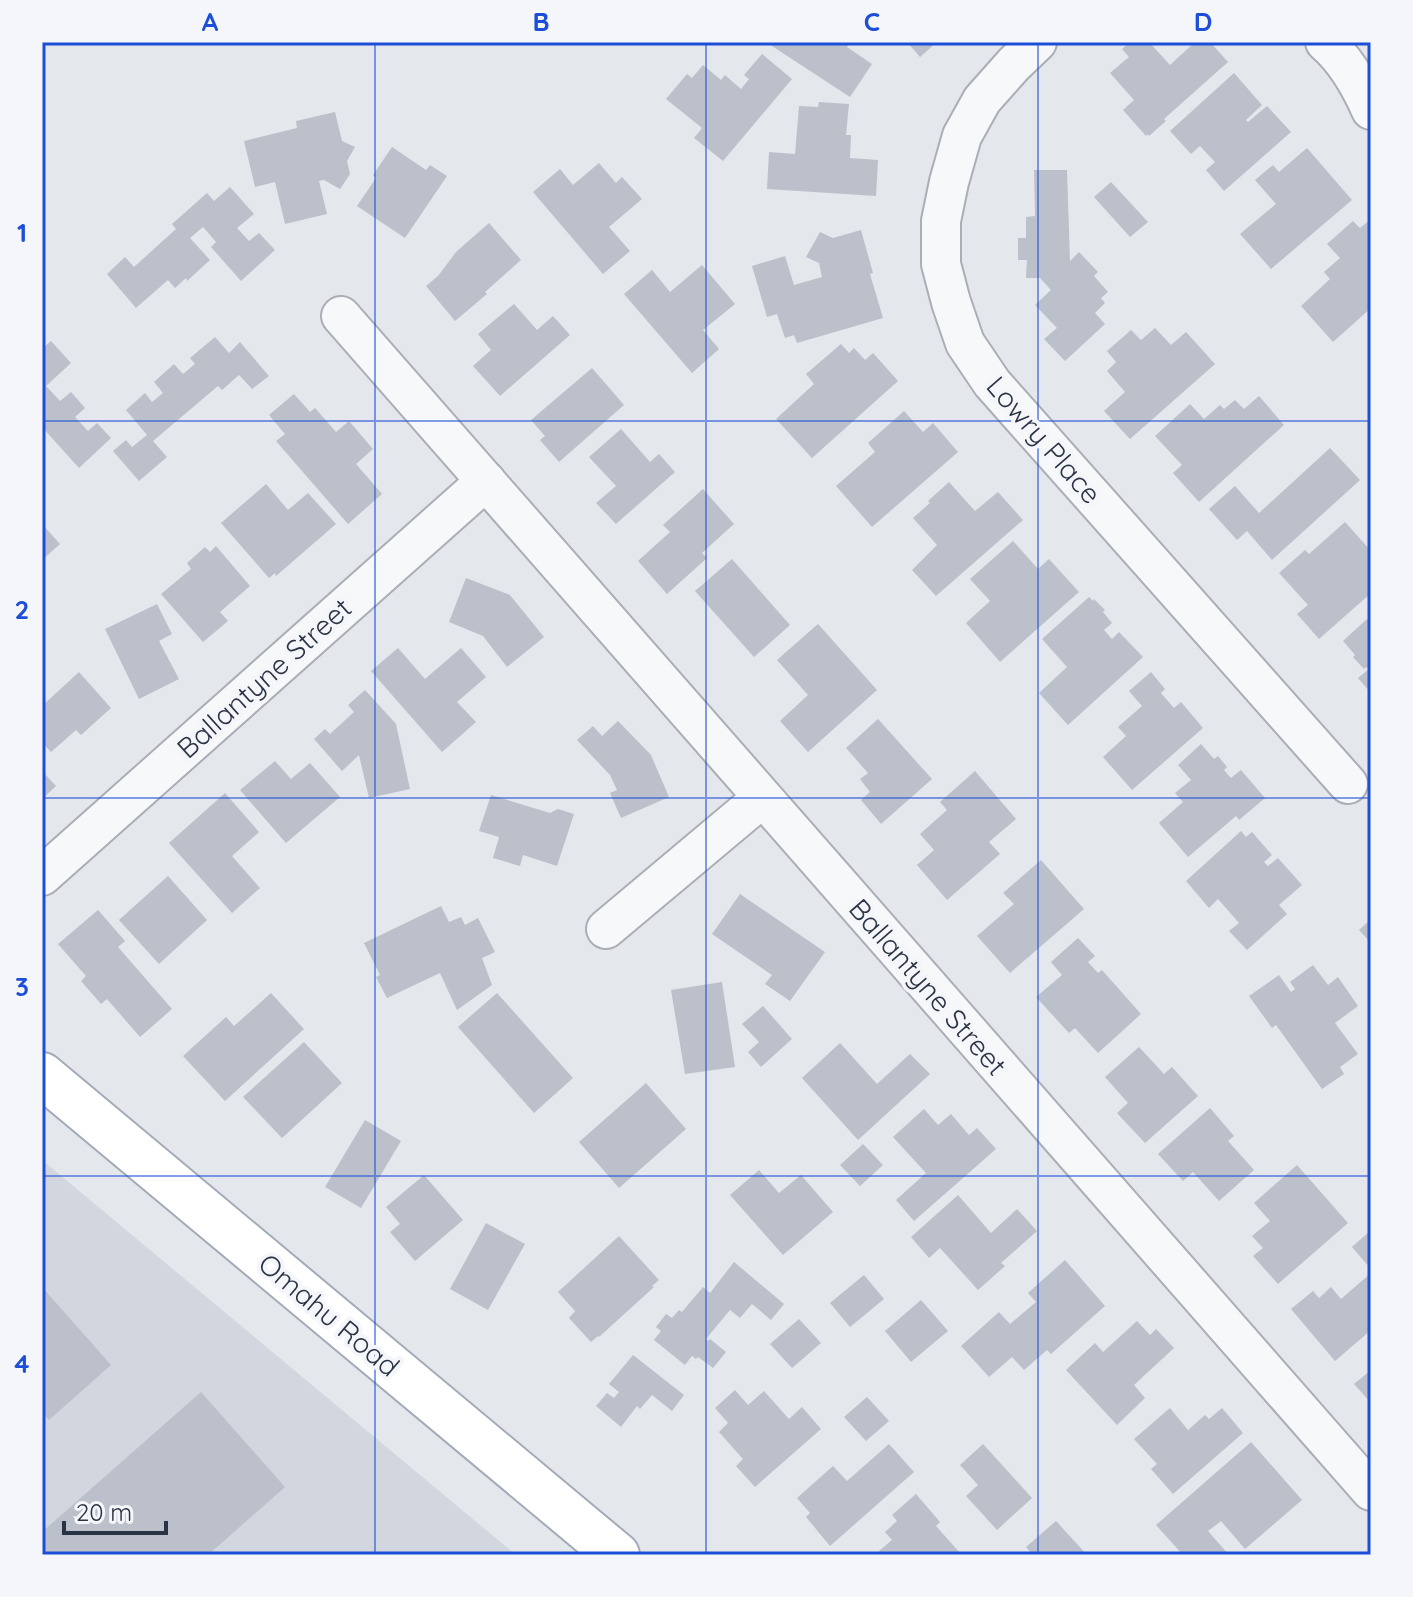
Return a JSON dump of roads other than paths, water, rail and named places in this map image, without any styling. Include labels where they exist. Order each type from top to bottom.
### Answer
[{"type":"main road","name":"Omahu Road","points":[[42,1075],[617,1555]]},
{"type":"street","name":"Lowry Place","points":[[1037,42],[982,100],[962,136],[949,182],[941,221],[941,264],[965,343],[992,383],[1348,784]]},
{"type":"street","points":[[1325,42],[1359,84],[1371,110]]},
{"type":"street","name":"Ballantyne Street","points":[[341,316],[1371,1491]]},
{"type":"street","name":"Ballantyne Street","points":[[42,876],[486,481]]},
{"type":"street","points":[[606,929],[762,798]]}]
